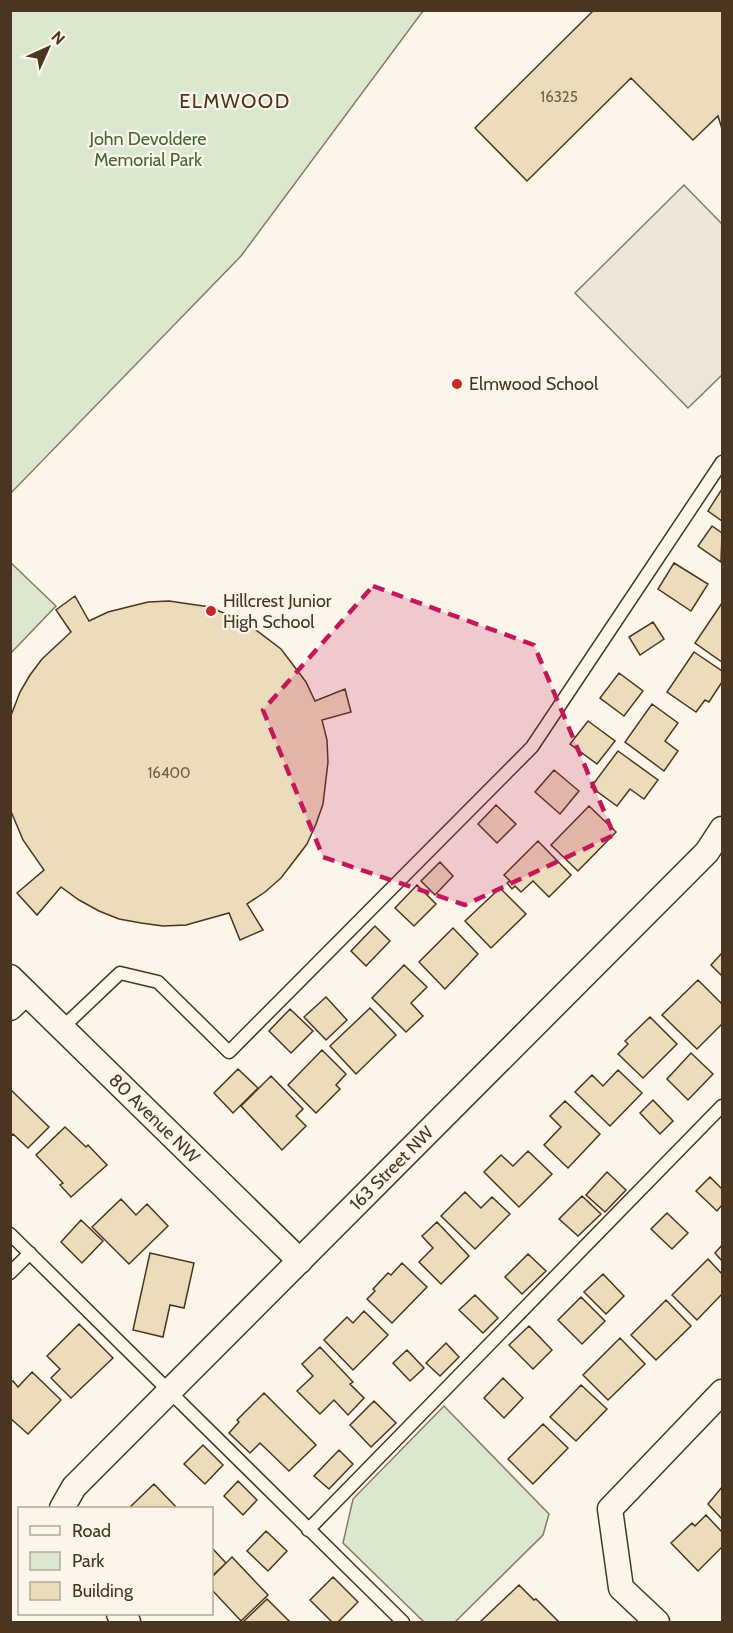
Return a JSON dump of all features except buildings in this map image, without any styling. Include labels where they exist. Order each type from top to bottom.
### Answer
[{"type":"street","name":"163 Street NW","points":[[63,1507],[75,1487],[707,852],[723,829]]},
{"type":"street","name":"80 Avenue NW","points":[[16,993],[62,1028],[300,1261]]},
{"type":"street","points":[[657,1623],[621,1588],[610,1509],[723,1392]]},
{"type":"lane","points":[[62,1028],[120,973],[158,982],[229,1052],[532,747],[723,462]]},
{"type":"lane","points":[[308,1530],[723,1106]]},
{"type":"lane","points":[[10,1234],[403,1623]]},
{"type":"lane","points":[[10,1273],[30,1254]]},
{"type":"highlighted area","points":[[373,586],[534,645],[614,835],[465,905],[323,857],[263,710]]},
{"type":"green space","name":"John Devoldere Memorial Park","points":[[11,10],[423,11],[241,256],[11,493]]},
{"type":"green space","points":[[10,562],[56,606],[11,653],[10,653]]},
{"type":"green space","points":[[444,1406],[549,1514],[543,1535],[455,1622],[424,1622],[343,1543],[353,1499]]},
{"type":"shaded area","points":[[684,185],[722,224],[722,375],[688,408],[575,293]]},
{"type":"place","name":"Elmwood School","points":[[457,384]]},
{"type":"place","name":"Hillcrest Junior High School","points":[[211,611]]},
{"type":"district","name":"ELMWOOD","points":[[235,101]]}]
